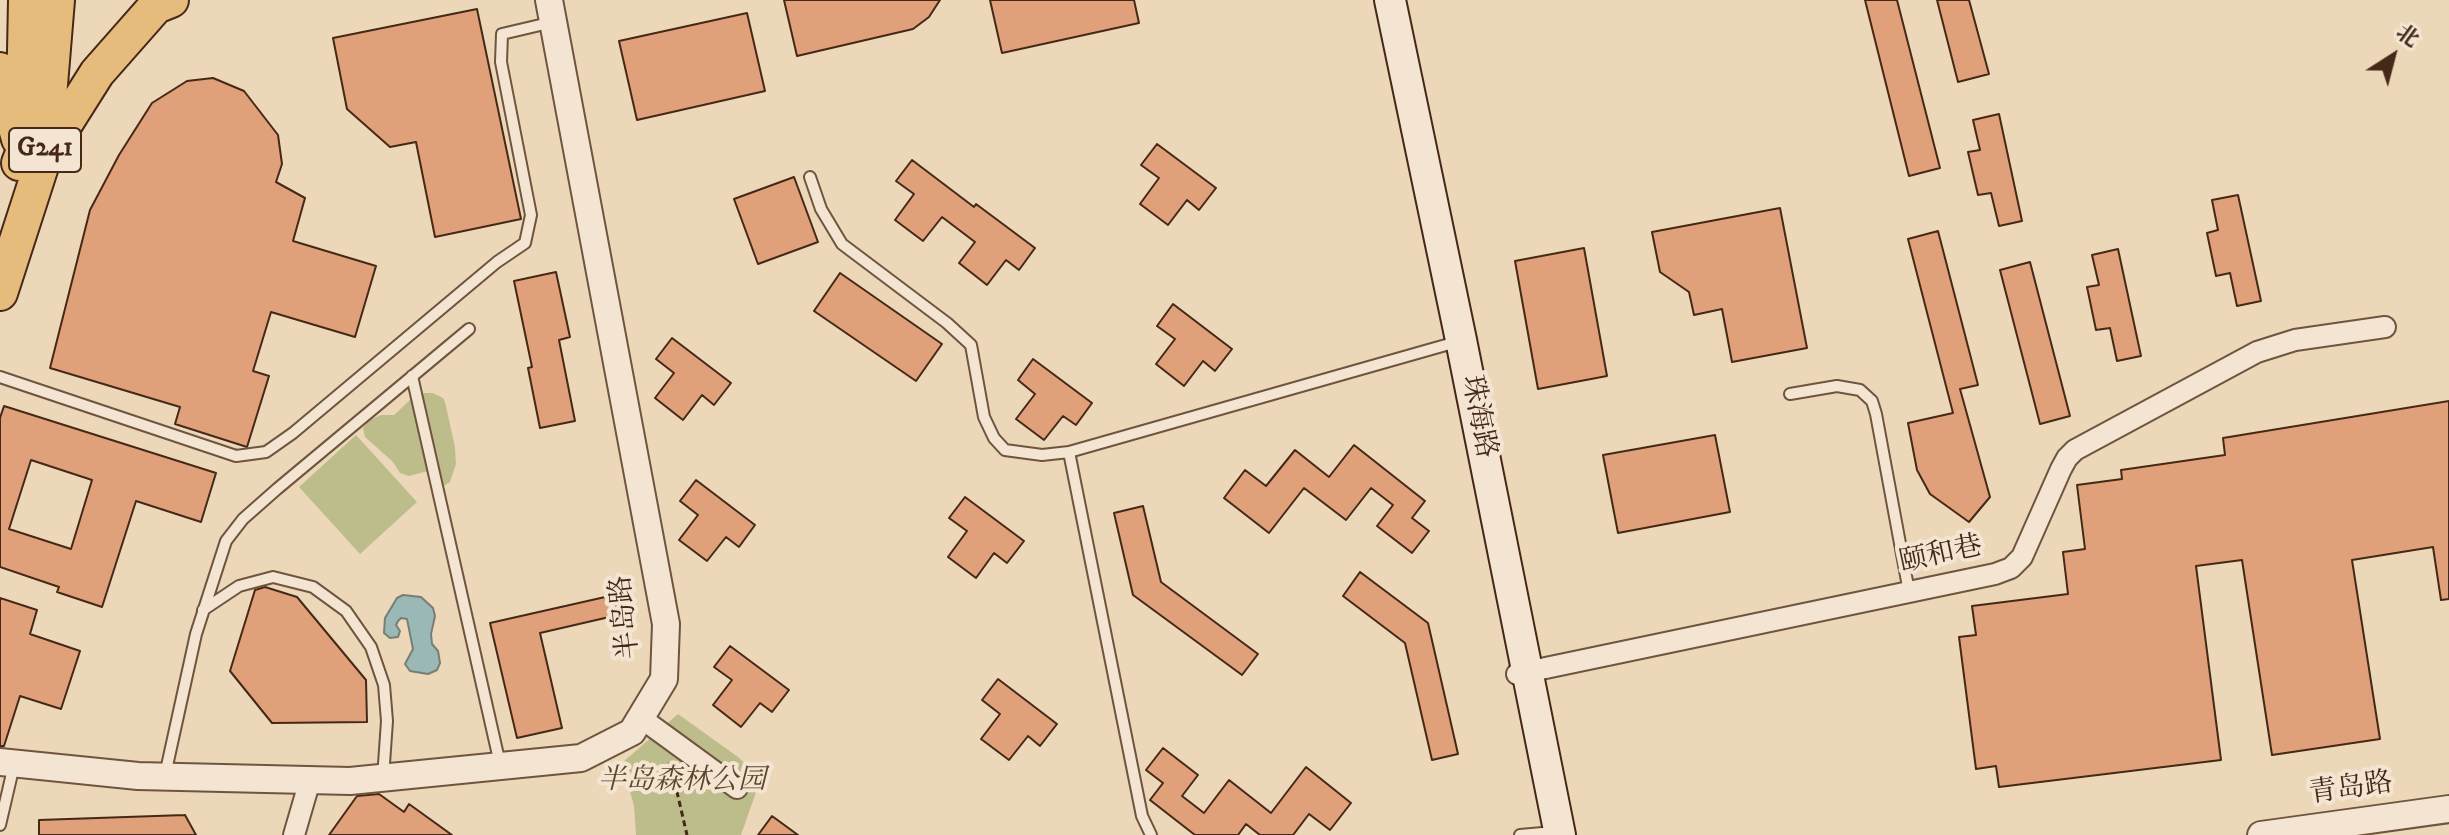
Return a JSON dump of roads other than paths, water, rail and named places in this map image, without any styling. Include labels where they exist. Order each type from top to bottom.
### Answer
[{"type":"main road","name":"G241","points":[[0,220],[33,155],[26,0]]},
{"type":"main road","name":"G241","points":[[0,293],[33,155],[57,0]]},
{"type":"main road","points":[[33,155],[97,73],[156,6],[171,0]]},
{"type":"main road","name":"珠海路","points":[[1378,0],[1455,342]]},
{"type":"main road","name":"珠海路","points":[[1390,0],[1520,673],[1546,834]]},
{"type":"main road","points":[[0,70],[33,155]]},
{"type":"street","name":"半岛路","points":[[7,762],[165,777],[350,781],[581,758],[632,732],[664,679],[666,624],[551,11]]},
{"type":"street","name":"颐和巷","points":[[1520,673],[1995,574],[2011,568],[2022,557],[2067,458],[2089,442],[2257,352],[2295,340],[2385,327]]},
{"type":"street","points":[[641,718],[737,788]]},
{"type":"street","points":[[294,835],[310,780]]},
{"type":"street","name":"青岛路","points":[[2261,835],[2449,809]]},
{"type":"lane","points":[[0,377],[236,456],[266,452],[293,433],[497,262],[525,243],[531,215],[501,62],[502,34],[551,11]]},
{"type":"lane","points":[[810,177],[821,209],[842,244],[947,323],[971,345],[984,417],[994,438],[1005,450],[1042,455],[1069,452],[1455,342]]},
{"type":"lane","points":[[165,777],[203,610],[226,541],[243,519],[469,329]]},
{"type":"lane","points":[[412,376],[501,766]]},
{"type":"lane","points":[[1790,394],[1837,386],[1860,390],[1872,401],[1909,592]]},
{"type":"lane","points":[[1069,452],[1142,816],[1151,835]]},
{"type":"lane","points":[[203,610],[239,586],[273,577],[313,587],[346,611],[371,647],[384,685],[387,721],[383,778]]},
{"type":"lane","points":[[0,825],[7,762]]},
{"type":"water","points":[[403,595],[421,597],[433,608],[432,644],[438,651],[440,663],[437,670],[428,674],[410,671],[405,664],[413,649],[407,619],[401,618],[396,625],[400,631],[398,637],[390,638],[384,633],[385,618],[397,598]]},
{"type":"park label","name":"半岛森林公园","points":[[682,782]]}]
